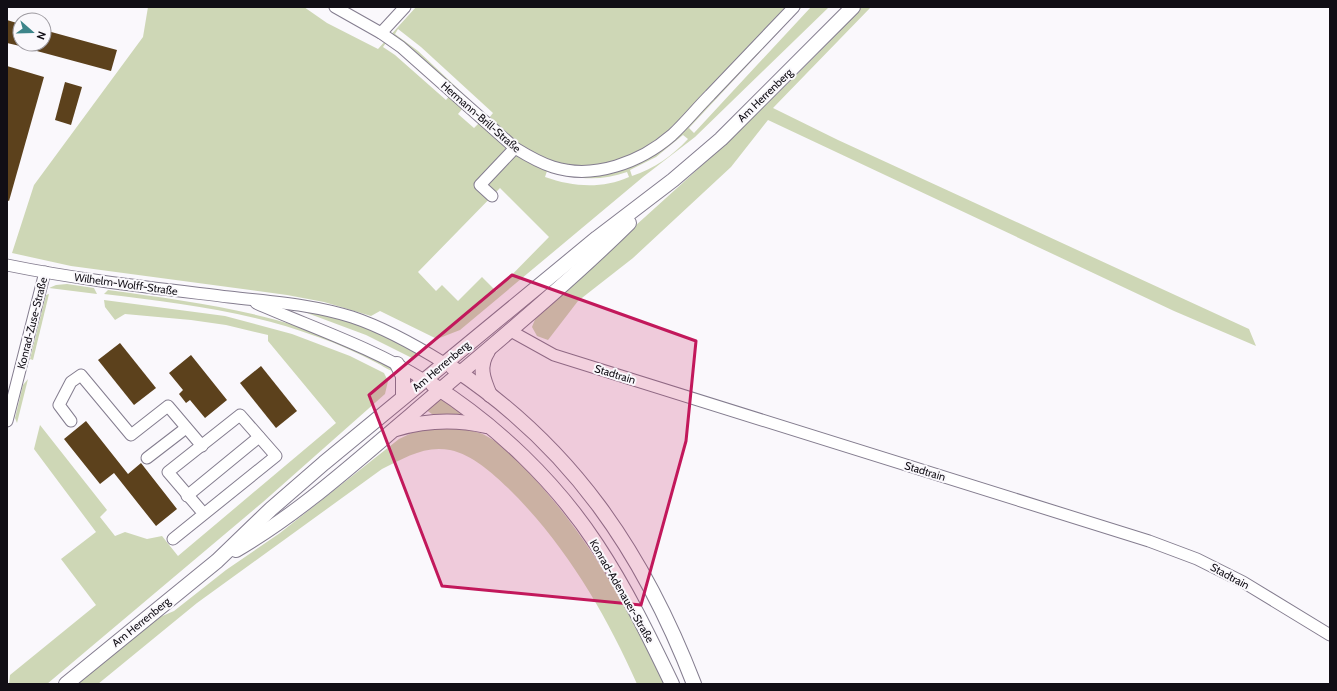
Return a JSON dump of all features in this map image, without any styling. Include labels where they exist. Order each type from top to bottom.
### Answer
[{"type":"main road","name":"Am Herrenberg","points":[[217,561],[267,532],[295,512],[460,373],[604,247],[674,180],[721,139],[853,7]]},
{"type":"main road","name":"Am Herrenberg","points":[[66,684],[217,561],[277,504],[402,397],[597,238],[674,180]]},
{"type":"main road","points":[[491,395],[484,382],[482,368],[485,355],[492,345]]},
{"type":"main road","points":[[444,363],[491,395],[537,435],[577,476],[620,535],[648,581],[671,628],[694,684]]},
{"type":"main road","points":[[397,364],[403,376],[402,397]]},
{"type":"main road","name":"Konrad-Adenauer-Straße","points":[[424,380],[490,427],[535,469],[578,519],[597,544],[640,618],[672,684]]},
{"type":"main road","points":[[394,429],[413,424],[443,420],[490,427]]},
{"type":"street","name":"Hermann-Brill-Straße","points":[[335,7],[381,33],[401,47],[515,148],[533,159],[554,168],[576,171],[609,168],[645,154],[672,135],[794,7]]},
{"type":"street","points":[[381,33],[400,9]]},
{"type":"street","points":[[492,196],[480,185],[515,148]]},
{"type":"street","name":"Wilhelm-Wolff-Straße","points":[[7,265],[45,272],[246,299],[292,303],[352,317],[406,340],[444,363]]},
{"type":"street","name":"Konrad-Zuse-Straße","points":[[7,421],[45,272]]},
{"type":"street","name":"Wilhelm-Wolff-Straße","points":[[246,299],[345,339],[397,364],[424,380]]},
{"type":"street","name":"Stadtrain","points":[[509,330],[554,355],[1150,541],[1197,559],[1243,582],[1330,635]]},
{"type":"street","points":[[71,421],[58,405],[71,382],[81,375],[131,435],[168,406],[202,446]]},
{"type":"street","points":[[173,539],[276,456],[240,415],[168,472],[204,514]]},
{"type":"street","points":[[148,458],[186,428]]},
{"type":"street","points":[[187,496],[259,437]]},
{"type":"highlighted area","points":[[512,275],[696,341],[686,441],[641,605],[442,586],[369,395]]},
{"type":"green space","points":[[148,7],[304,7],[327,23],[378,49],[416,7],[802,7],[689,128],[694,133],[811,7],[829,7],[695,137],[643,177],[460,330],[437,339],[380,311],[371,316],[324,302],[287,295],[71,266],[12,253],[34,185],[143,37]],"holes":[[[398,29],[421,47],[493,113],[489,118],[418,51],[395,34]],[[388,40],[450,95],[446,100],[395,55],[383,47]],[[463,108],[479,123],[474,128],[458,114]],[[683,135],[688,139],[663,161],[648,170],[632,176],[630,170],[656,157]],[[547,171],[567,176],[587,178],[607,177],[627,172],[629,177],[619,181],[598,185],[577,185],[545,177]],[[500,188],[549,237],[496,291],[482,277],[458,301],[442,285],[436,291],[418,272]]]},
{"type":"green space","points":[[862,7],[871,7],[773,108],[838,140],[1249,329],[1256,346],[1174,311],[768,120],[731,167],[633,258],[578,301],[548,340],[537,336],[532,327],[538,312],[704,164],[784,87]]},
{"type":"green space","points":[[67,284],[94,288],[97,294],[49,288],[56,285]]},
{"type":"green space","points":[[108,290],[205,304],[276,320],[323,336],[390,366],[395,371],[333,343],[292,328],[239,314],[212,309],[104,294]]},
{"type":"green space","points":[[49,294],[33,360],[30,359],[46,295]]},
{"type":"green space","points":[[104,300],[225,316],[292,334],[350,356],[384,373],[388,381],[385,394],[263,502],[47,684],[9,684],[10,675],[96,605],[61,559],[96,532],[34,449],[40,425],[107,510],[100,517],[115,536],[125,532],[147,539],[162,536],[178,556],[336,423],[268,341],[268,335],[226,325],[191,320],[125,314],[115,320],[105,307]]},
{"type":"green space","points":[[299,310],[315,312],[360,326],[418,353],[412,358],[366,335]]},
{"type":"green space","points":[[28,379],[17,423],[15,418],[23,385]]},
{"type":"green space","points":[[439,397],[468,418],[436,417],[425,409]]},
{"type":"green space","points":[[442,427],[471,431],[488,437],[509,452],[534,478],[573,526],[607,576],[637,629],[665,684],[637,684],[625,657],[582,580],[548,532],[508,488],[482,465],[467,456],[450,450],[432,449],[415,454],[382,469],[197,603],[98,684],[77,684],[153,620],[174,611],[226,570],[280,533],[399,439],[416,431]]},
{"type":"building","points":[[7,20],[12,22],[12,44],[7,43]]},
{"type":"building","points":[[52,32],[117,50],[111,71],[41,52],[52,52]]},
{"type":"building","points":[[7,66],[44,77],[9,201],[7,200]]},
{"type":"building","points":[[65,82],[82,87],[71,125],[55,120]]},
{"type":"building","points":[[120,343],[156,388],[134,405],[98,360]]},
{"type":"building","points":[[191,355],[227,400],[205,418],[190,400],[186,403],[179,394],[183,390],[169,373]]},
{"type":"building","points":[[261,366],[297,411],[276,428],[240,383]]},
{"type":"building","points":[[86,421],[128,474],[141,463],[177,509],[156,526],[114,473],[100,484],[64,439]]}]
